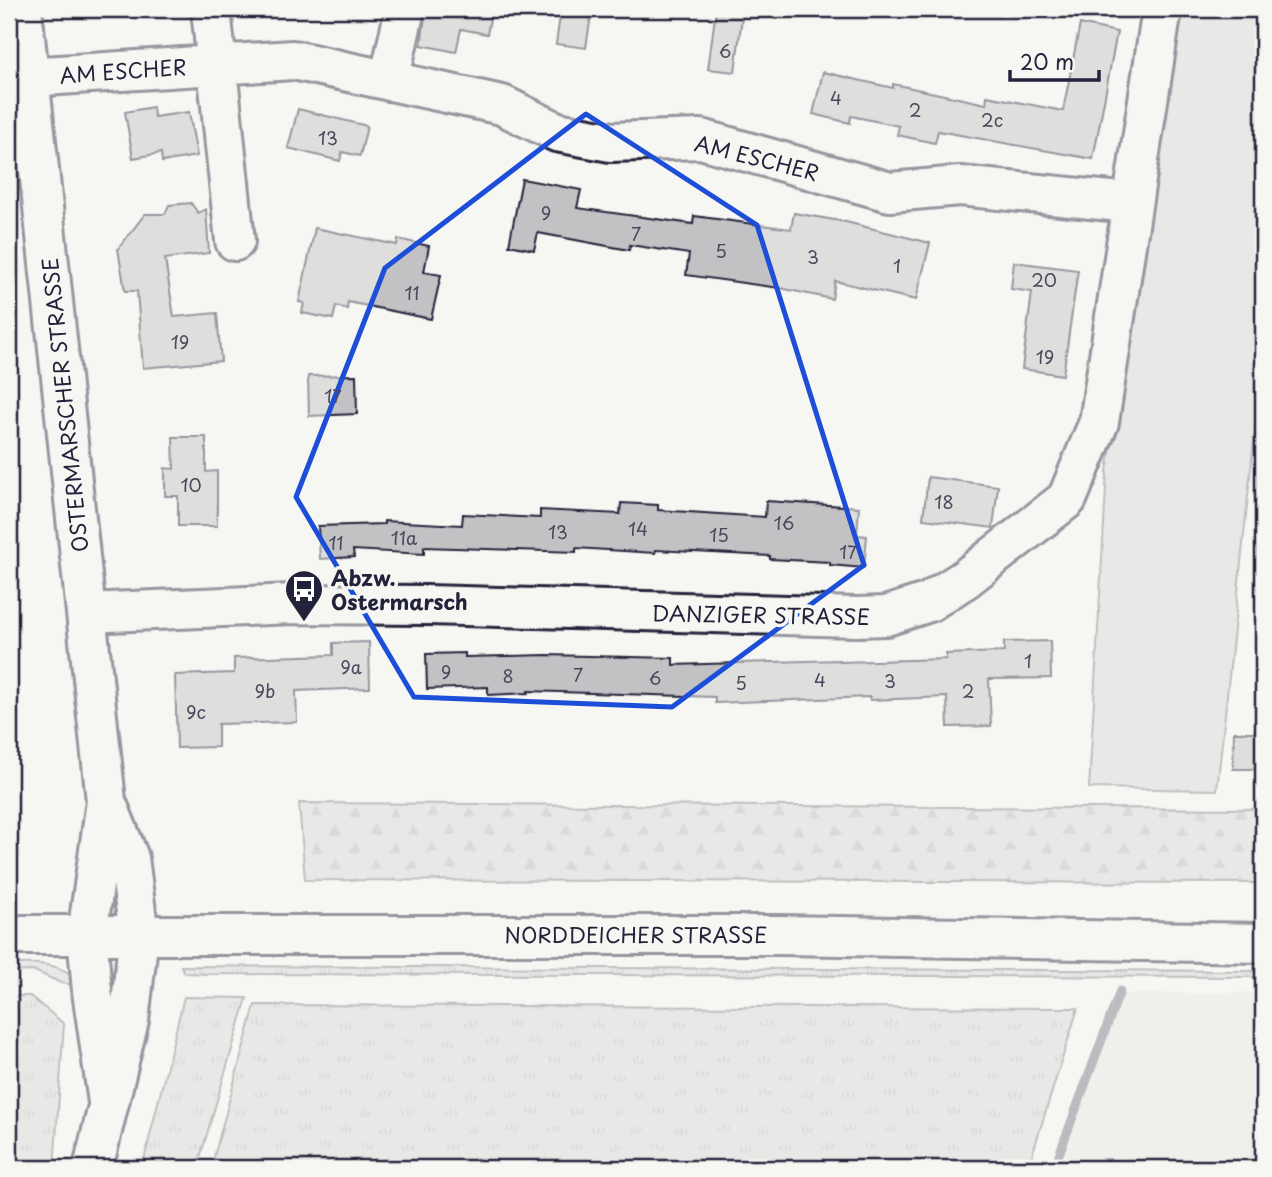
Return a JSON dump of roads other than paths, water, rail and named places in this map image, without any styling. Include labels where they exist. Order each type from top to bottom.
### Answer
[{"type":"street","name":"OSTERMARSCHER STRASSE","points":[[22,9],[106,801],[87,935],[92,992],[108,1102]]},
{"type":"street","name":"AM ESCHER","points":[[211,9],[235,241]]},
{"type":"street","points":[[389,81],[405,9]]},
{"type":"street","name":"DANZIGER STRASSE","points":[[86,613],[293,604],[857,617],[886,616],[929,602],[965,579],[1067,499],[1098,422],[1162,9]]},
{"type":"street","name":"AM ESCHER","points":[[28,77],[293,60],[502,105],[557,132],[611,142],[701,139],[890,192],[960,186],[1131,203]]},
{"type":"street","name":"OSTERMARSCHER STRASSE","points":[[93,1168],[129,1020],[139,935],[129,858],[106,801]]},
{"type":"street","name":"NORDDEICHER STRASSE","points":[[9,935],[778,935],[1263,943]]},
{"type":"waterway","points":[[1054,1168],[1120,991]]},
{"type":"place","name":"Abzw. Ostermarsch","points":[[304,623]]}]
